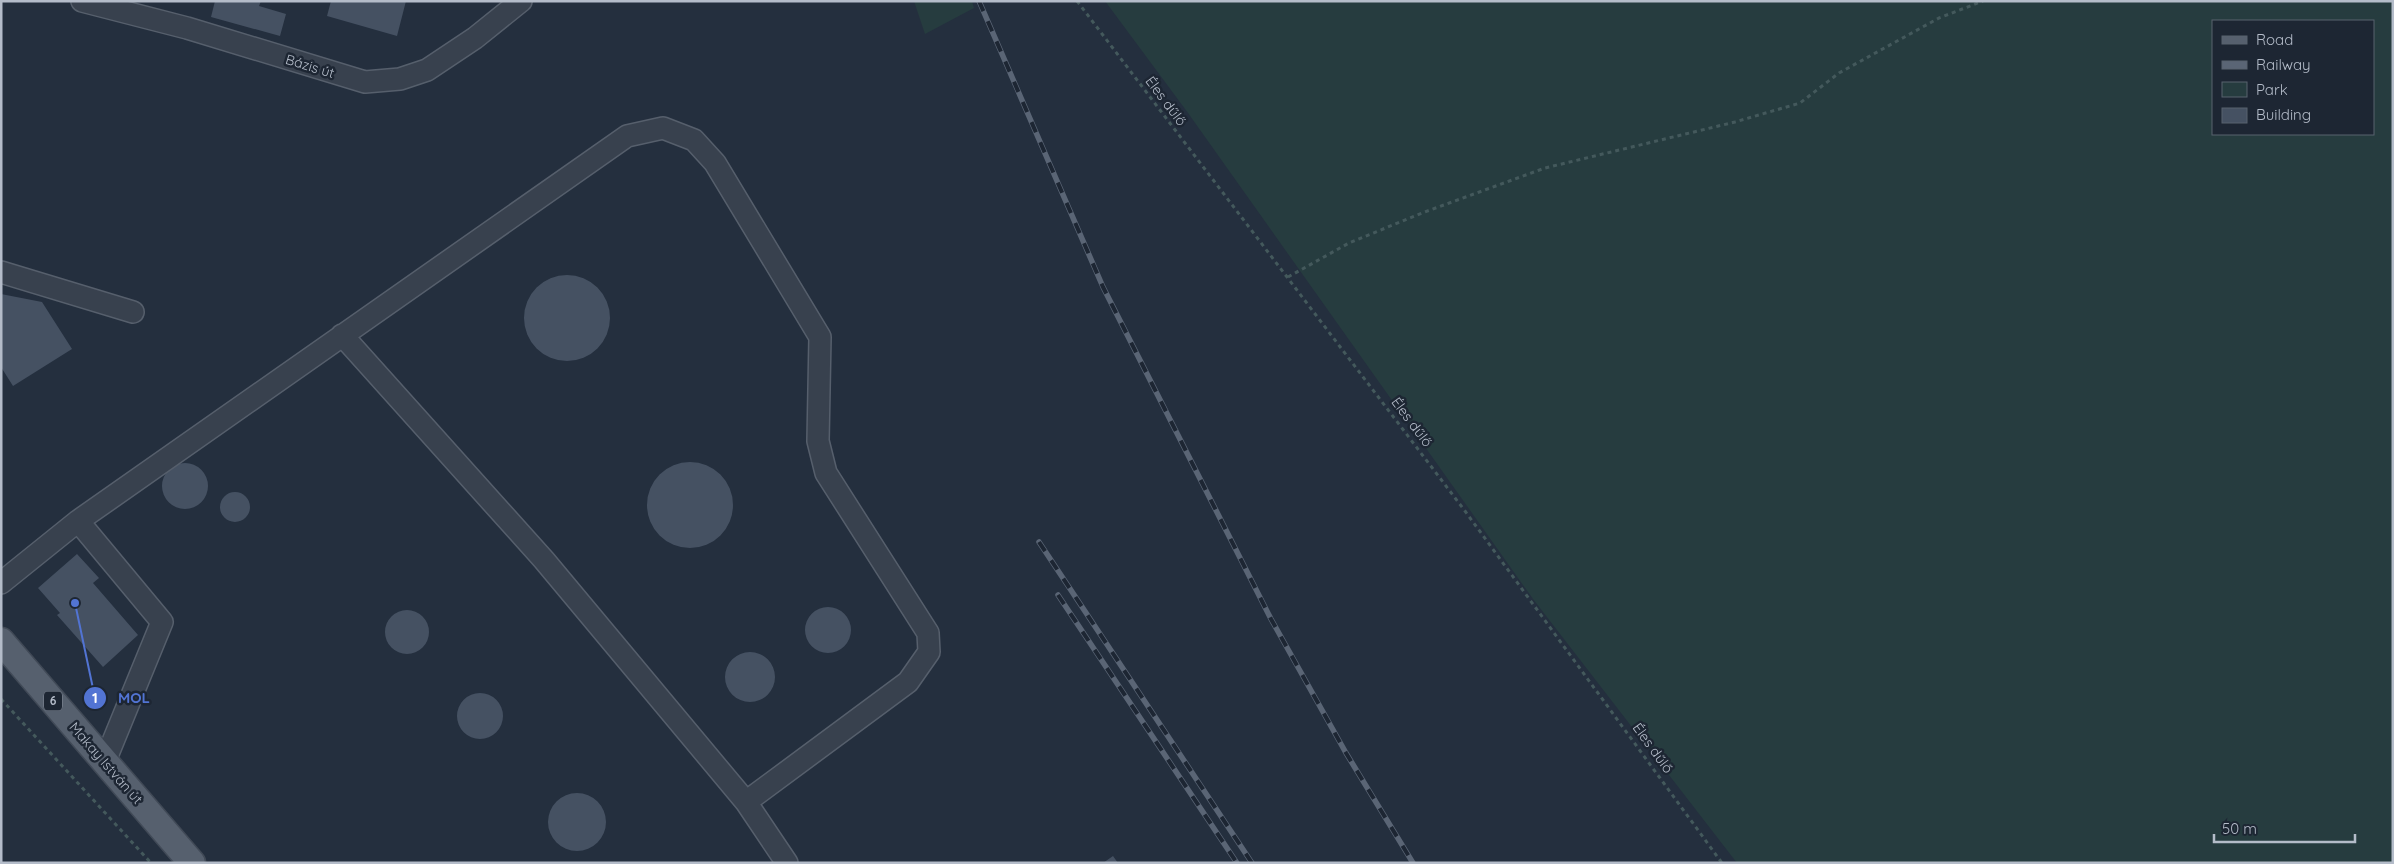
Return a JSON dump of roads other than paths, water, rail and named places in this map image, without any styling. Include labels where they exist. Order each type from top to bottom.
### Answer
[{"type":"main road","name":"Makay István út","points":[[1,641],[192,863]]},
{"type":"street","name":"Bázis út","points":[[82,1],[187,28],[365,82],[400,79],[427,70],[475,38],[521,1]]},
{"type":"street","points":[[1,583],[78,521],[627,136],[663,128],[694,140],[715,163],[820,337],[818,441],[826,473],[928,633],[929,652],[908,682],[746,802]]},
{"type":"street","points":[[1,272],[133,312]]},
{"type":"street","points":[[342,335],[544,560],[746,802],[787,863]]},
{"type":"street","points":[[78,521],[162,622],[105,761]]},
{"type":"railway","points":[[979,1],[1103,287],[1271,619],[1346,753],[1413,863]]},
{"type":"railway","points":[[1039,542],[1252,863]]},
{"type":"railway","points":[[1058,595],[1237,863]]},
{"type":"place","name":"MOL","points":[[75,603]]}]
